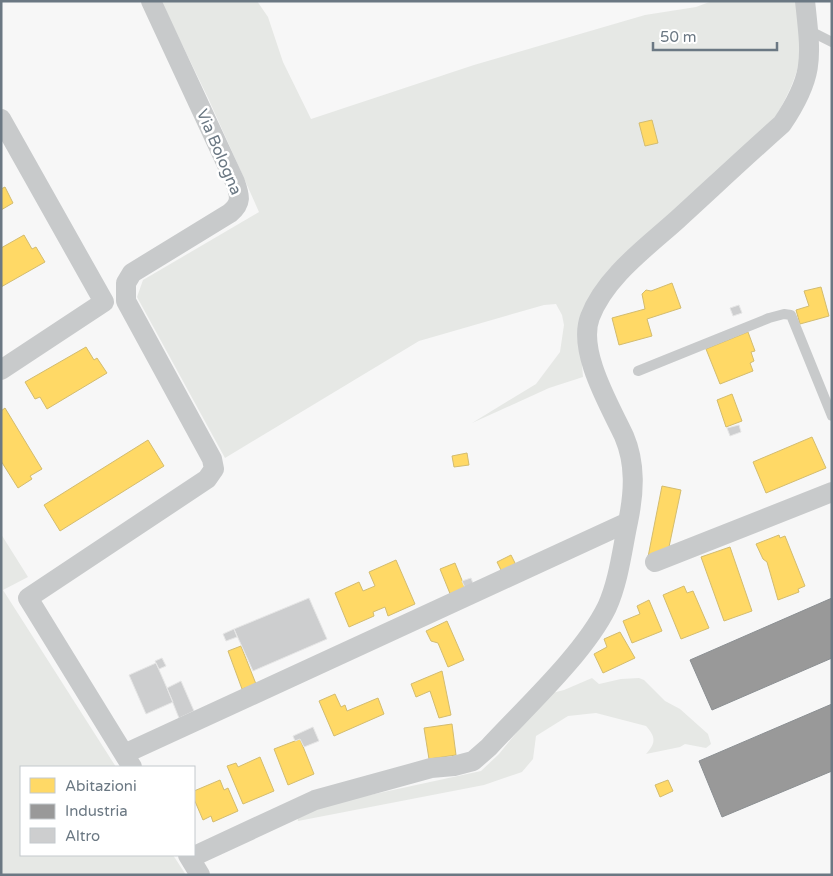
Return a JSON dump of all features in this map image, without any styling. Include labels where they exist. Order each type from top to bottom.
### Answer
[{"type":"street","name":"Via Bologna","points":[[128,761],[28,598],[207,479],[214,469],[212,459],[126,301],[126,283],[132,274],[230,214],[238,206],[241,198],[151,1]]},
{"type":"street","points":[[193,863],[315,800],[431,768],[454,766],[473,761],[489,747],[580,647],[607,607],[620,566],[633,497],[633,468],[625,438],[596,379],[588,348],[588,320],[599,295],[638,255],[782,124],[799,99],[809,71],[805,1]]},
{"type":"street","points":[[1,120],[104,302],[1,370]]},
{"type":"street","points":[[655,562],[832,492]]},
{"type":"street","points":[[128,761],[628,522]]},
{"type":"lane","points":[[808,30],[832,42]]},
{"type":"lane","points":[[638,371],[784,314],[791,315],[829,400],[832,416]]},
{"type":"shaded area","points":[[161,1],[257,1],[268,17],[283,62],[311,119],[474,65],[645,15],[696,7],[712,1],[796,1],[802,43],[801,55],[791,88],[768,128],[607,274],[580,340],[583,377],[549,388],[472,423],[536,384],[560,352],[564,325],[562,315],[556,304],[544,305],[419,341],[225,458],[137,297],[143,280],[259,212],[209,100]]},
{"type":"shaded area","points":[[1,534],[28,577],[3,590],[115,766],[20,766],[20,856],[174,856],[186,875],[1,875]]},
{"type":"shaded area","points":[[592,678],[599,684],[621,679],[639,678],[644,680],[665,701],[680,709],[708,734],[711,744],[706,748],[685,744],[680,747],[646,754],[652,747],[654,740],[652,733],[646,726],[596,713],[568,716],[536,736],[533,759],[522,772],[484,785],[298,821],[297,816],[342,801],[481,771],[499,754],[548,694],[564,690]]},
{"type":"building: Abitazioni","points":[[652,120],[658,143],[645,146],[639,123]]},
{"type":"building: Abitazioni","points":[[5,187],[13,203],[1,210],[1,189]]},
{"type":"building: Abitazioni","points":[[24,235],[32,249],[36,247],[45,262],[1,287],[1,248]]},
{"type":"building: Abitazioni","points":[[672,283],[681,308],[647,319],[652,336],[619,345],[612,318],[645,309],[642,294],[646,290],[651,291]]},
{"type":"building: Abitazioni","points":[[821,287],[829,316],[800,324],[796,310],[809,306],[804,291]]},
{"type":"building: Abitazioni","points":[[748,332],[755,351],[751,352],[754,361],[750,363],[753,371],[720,384],[706,349]]},
{"type":"building: Abitazioni","points":[[86,347],[94,360],[97,358],[107,373],[47,409],[40,397],[35,399],[25,382]]},
{"type":"building: Abitazioni","points":[[732,394],[742,421],[726,427],[717,400]]},
{"type":"building: Abitazioni","points":[[5,408],[42,469],[30,476],[32,479],[18,488],[1,461],[1,411]]},
{"type":"building: Abitazioni","points":[[812,437],[826,468],[766,493],[753,462]]},
{"type":"building: Abitazioni","points":[[148,440],[164,466],[60,531],[44,505]]},
{"type":"building: Abitazioni","points":[[467,453],[469,465],[454,467],[452,456]]},
{"type":"building: Abitazioni","points":[[662,486],[681,490],[669,547],[648,557]]},
{"type":"building: Abitazioni","points":[[779,535],[780,538],[785,536],[805,586],[798,589],[799,592],[778,600],[767,562],[763,559],[756,544]]},
{"type":"building: Abitazioni","points":[[730,547],[752,611],[724,621],[701,557]]},
{"type":"building: Abitazioni","points":[[511,555],[516,565],[502,572],[497,562]]},
{"type":"building: Abitazioni","points":[[396,560],[415,604],[388,616],[385,607],[373,612],[374,616],[349,627],[335,593],[359,582],[363,591],[375,586],[369,572]]},
{"type":"building: Abitazioni","points":[[455,563],[466,590],[451,596],[440,569]]},
{"type":"building: Abitazioni","points":[[684,586],[687,593],[693,591],[709,628],[681,639],[663,595]]},
{"type":"building: Abitazioni","points":[[649,600],[662,631],[632,643],[623,621],[640,614],[637,606]]},
{"type":"building: Abitazioni","points":[[447,621],[464,660],[448,667],[438,643],[431,641],[426,631]]},
{"type":"building: Abitazioni","points":[[620,632],[635,658],[603,673],[594,654],[607,647],[604,639]]},
{"type":"building: Abitazioni","points":[[241,646],[256,684],[242,689],[228,651]]},
{"type":"building: Abitazioni","points":[[442,671],[451,715],[439,718],[430,691],[416,697],[411,684]]},
{"type":"building: Abitazioni","points":[[335,694],[341,707],[345,705],[347,711],[378,698],[384,714],[334,736],[319,701]]},
{"type":"building: Abitazioni","points":[[452,724],[456,755],[429,759],[424,728]]},
{"type":"building: Abitazioni","points":[[300,739],[314,774],[288,785],[274,749]]},
{"type":"building: Abitazioni","points":[[260,757],[274,791],[243,804],[227,766],[236,763],[238,767]]},
{"type":"building: Abitazioni","points":[[220,780],[224,790],[228,788],[238,811],[213,822],[211,816],[203,820],[195,801],[195,791]]},
{"type":"building: Abitazioni","points":[[668,780],[673,791],[660,797],[655,785]]},
{"type":"building: Industria","points":[[832,598],[832,658],[712,710],[690,660]]},
{"type":"building: Industria","points":[[832,704],[832,771],[722,817],[699,761]]},
{"type":"building: Altro","points":[[739,305],[742,313],[733,316],[730,308]]},
{"type":"building: Altro","points":[[739,425],[741,432],[730,436],[727,428]]},
{"type":"building: Altro","points":[[471,578],[474,586],[466,590],[462,581]]},
{"type":"building: Altro","points":[[309,598],[327,639],[253,671],[234,629]]},
{"type":"building: Altro","points":[[234,629],[237,637],[226,641],[223,634]]},
{"type":"building: Altro","points":[[162,658],[166,666],[159,669],[155,661]]},
{"type":"building: Altro","points":[[156,663],[173,702],[146,714],[129,675]]},
{"type":"building: Altro","points":[[181,681],[194,711],[179,718],[167,688]]},
{"type":"building: Altro","points":[[313,727],[319,741],[304,747],[300,739],[295,741],[293,736]]}]
